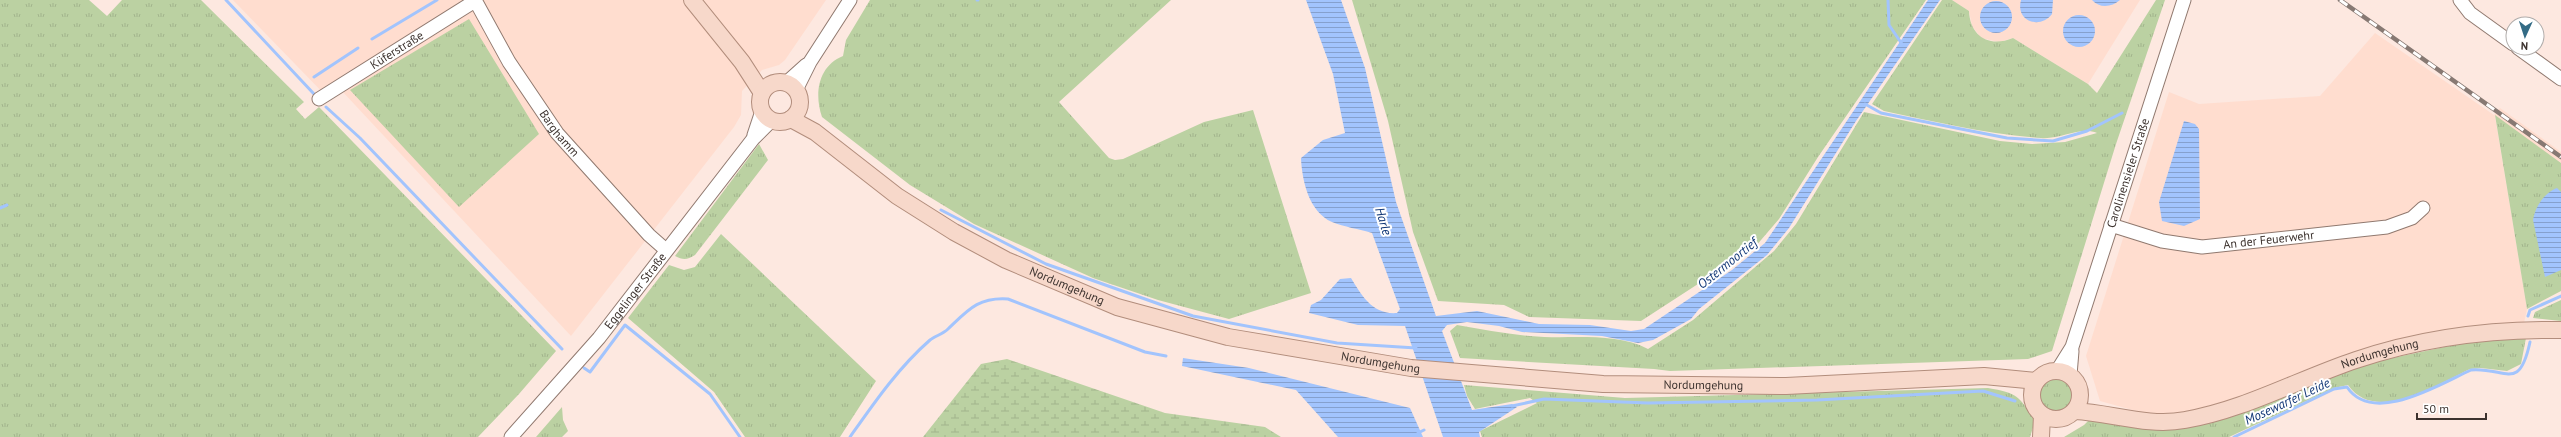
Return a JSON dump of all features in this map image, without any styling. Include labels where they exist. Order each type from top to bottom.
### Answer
[{"type":"main road","points":[[692,0],[766,89]]},
{"type":"main road","points":[[791,86],[799,96],[795,114],[785,122],[767,116],[760,99],[766,89],[791,86]]},
{"type":"main road","name":"Nordumgehung","points":[[795,114],[815,132],[882,185],[954,232],[1006,260],[1091,297],[1175,324],[1228,337],[1411,368],[1468,374],[1663,386],[1786,386],[1984,376],[1999,378],[2034,387]]},
{"type":"main road","name":"Nordumgehung","points":[[2049,417],[2075,411],[2114,415],[2150,422],[2185,421],[2229,408],[2350,362],[2394,349],[2472,335],[2515,330],[2561,330]]},
{"type":"main road","points":[[2049,417],[2034,405],[2034,387],[2045,373],[2064,373],[2075,381],[2080,394],[2075,411]]},
{"type":"main road","name":"Nordumgehung","points":[[2080,394],[2114,415]]},
{"type":"main road","points":[[2041,437],[2049,417]]},
{"type":"main road","points":[[2046,437],[2049,417]]},
{"type":"street","name":"Küferstraße","points":[[319,99],[475,0]]},
{"type":"street","name":"Barghamm","points":[[475,0],[509,62],[557,133],[644,230],[666,250]]},
{"type":"street","points":[[791,86],[810,62],[850,0]]},
{"type":"street","name":"Carolinensieler Straße","points":[[2064,373],[2184,0]]},
{"type":"street","points":[[2460,0],[2470,13],[2505,38]]},
{"type":"street","points":[[2529,56],[2561,79]]},
{"type":"street","name":"Eggelinger Straße","points":[[511,437],[599,338],[753,139],[767,116]]},
{"type":"street","name":"An der Feuerwehr","points":[[2111,225],[2162,241],[2202,247],[2387,227],[2412,218],[2423,208]]},
{"type":"shaded area","points":[[233,0],[826,0],[785,60],[779,65],[762,70],[742,91],[741,115],[734,127],[571,336],[341,90],[329,99]]},
{"type":"shaded area","points":[[1952,0],[2140,0],[2088,84],[2013,38],[1999,42],[1981,38],[1972,26],[1969,11]]},
{"type":"shaded area","points":[[2375,33],[2494,115],[2500,108],[2561,152],[2561,163],[2495,116],[2527,309],[2524,323],[2409,341],[2206,410],[2154,416],[2100,401],[2086,356],[2169,92],[2199,104],[2320,96]]},
{"type":"green space","points":[[0,0],[89,0],[107,16],[122,0],[201,0],[304,102],[296,109],[305,119],[319,107],[556,351],[519,394],[478,437],[0,437]]},
{"type":"green space","points":[[870,0],[1171,0],[1059,102],[1109,158],[1115,160],[1123,159],[1204,122],[1253,110],[1311,293],[1229,319],[1158,300],[1093,278],[974,224],[910,185],[822,117],[818,99],[820,82],[823,74],[828,67],[843,56],[846,40]]},
{"type":"green space","points":[[1352,0],[1926,0],[1818,157],[1779,219],[1755,247],[1641,321],[1529,317],[1504,305],[1438,301],[1413,232],[1388,121]]},
{"type":"green space","points":[[1942,0],[1952,0],[1969,11],[1970,20],[1973,27],[1982,38],[1996,42],[2013,38],[2088,84],[2097,93],[2156,0],[2165,0],[2116,144],[2052,351],[2028,359],[1670,371],[1460,358],[1450,331],[1457,325],[1530,336],[1605,338],[1635,343],[1648,349],[1693,320],[1774,251],[1796,224],[1864,112],[2000,141],[2032,144],[2065,142],[2097,133],[2084,131],[2048,138],[2001,134],[1884,111],[1872,104]]},
{"type":"green space","points":[[469,19],[539,134],[459,207],[350,90]]},
{"type":"green space","points":[[2495,115],[2561,163],[2561,291],[2527,309]]},
{"type":"green space","points":[[759,144],[768,160],[695,255],[685,259],[675,256]]},
{"type":"green space","points":[[721,234],[876,381],[840,437],[745,437],[714,392],[628,318],[669,265],[684,270],[695,267]]},
{"type":"green space","points":[[2561,300],[2561,321],[2533,318],[2535,312]]},
{"type":"green space","points":[[2526,338],[2521,364],[2507,371],[2481,368],[2470,369],[2408,398],[2390,401],[2374,401],[2360,396],[2348,385],[2334,388],[2229,437],[2064,437],[2084,425],[2093,416],[2152,428],[2383,360],[2463,343]]},
{"type":"green space","points":[[1007,359],[1165,413],[1265,427],[1281,437],[923,437],[981,364]]},
{"type":"green space","points":[[2056,378],[2069,383],[2074,396],[2069,409],[2056,414],[2043,409],[2038,396],[2043,383]]},
{"type":"green space","points":[[1464,385],[1625,398],[1988,388],[2006,392],[2017,397],[2035,421],[2030,437],[1482,437],[1480,431],[1537,403],[1530,398],[1475,409],[1467,396]]},
{"type":"green space","points":[[562,407],[563,420],[568,431],[562,437],[536,437]]},
{"type":"water","name":"Harle","points":[[1306,0],[1341,0],[1365,68],[1396,202],[1436,316],[1477,311],[1539,324],[1590,325],[1631,331],[1644,329],[1732,270],[1765,243],[1928,0],[1940,0],[1856,121],[1789,228],[1767,255],[1699,309],[1691,319],[1653,340],[1638,343],[1602,336],[1522,332],[1499,326],[1467,322],[1447,325],[1442,331],[1472,410],[1512,404],[1517,407],[1479,432],[1480,437],[1443,437],[1405,326],[1358,325],[1309,313],[1311,305],[1321,300],[1340,279],[1351,278],[1364,298],[1375,308],[1389,313],[1397,313],[1400,309],[1372,233],[1337,224],[1324,217],[1312,203],[1305,186],[1301,158],[1323,140],[1345,133],[1333,74]]},
{"type":"water","points":[[2021,0],[2053,0],[2052,14],[2041,22],[2030,21],[2025,18],[2022,13],[2020,7]]},
{"type":"water","points":[[2092,0],[2120,0],[2110,5],[2102,6]]},
{"type":"water","points":[[1993,1],[1999,1],[2009,8],[2012,17],[2011,23],[2005,30],[1999,33],[1993,33],[1983,26],[1980,20],[1980,14],[1987,4]]},
{"type":"water","points":[[2076,15],[2082,15],[2091,19],[2095,31],[2091,43],[2082,47],[2076,47],[2067,43],[2063,34],[2063,28],[2067,19]]},
{"type":"water","points":[[2184,121],[2195,124],[2199,129],[2200,219],[2184,226],[2162,221],[2159,202]]},
{"type":"water","points":[[2557,188],[2561,192],[2561,270],[2545,277],[2533,220],[2538,205],[2544,197],[2552,190]]},
{"type":"water","points":[[1183,358],[1249,368],[1410,408],[1423,437],[1338,437],[1296,390],[1182,366]]},
{"type":"waterway","points":[[226,0],[314,94]]},
{"type":"waterway","points":[[372,39],[437,0]]},
{"type":"waterway","points":[[1888,0],[1889,25],[1902,44]]},
{"type":"waterway","points":[[314,77],[358,48]]},
{"type":"waterway","points":[[1865,104],[1881,113],[1956,128],[2007,138],[2053,141],[2087,131],[2122,113]]},
{"type":"waterway","points":[[326,107],[360,138],[562,349]]},
{"type":"waterway","points":[[0,208],[7,205]]},
{"type":"waterway","points":[[941,210],[1046,264],[1193,316],[1337,343],[1416,348]]},
{"type":"waterway","name":"Mosewarfer Leide","points":[[2528,316],[2530,310],[2561,296]]},
{"type":"waterway","points":[[850,437],[887,386],[918,351],[930,340],[946,331],[974,306],[989,300],[1008,299],[1145,352],[1166,356]]},
{"type":"waterway","points":[[584,368],[590,372],[625,325],[710,394],[740,437]]},
{"type":"waterway","name":"Mosewarfer Leide","points":[[2234,437],[2334,389],[2347,387],[2359,398],[2373,403],[2389,402],[2425,392],[2471,370],[2483,370],[2510,374],[2516,372],[2521,367],[2526,358],[2530,342]]},
{"type":"waterway","points":[[1512,406],[1544,399],[1648,403],[1817,400],[1983,391],[2015,401]]},
{"type":"waterway","points":[[1418,433],[1424,430]]},
{"type":"railway","points":[[2340,0],[2561,157]]},
{"type":"water label","name":"Ostermoortief","points":[[1727,263]]}]
